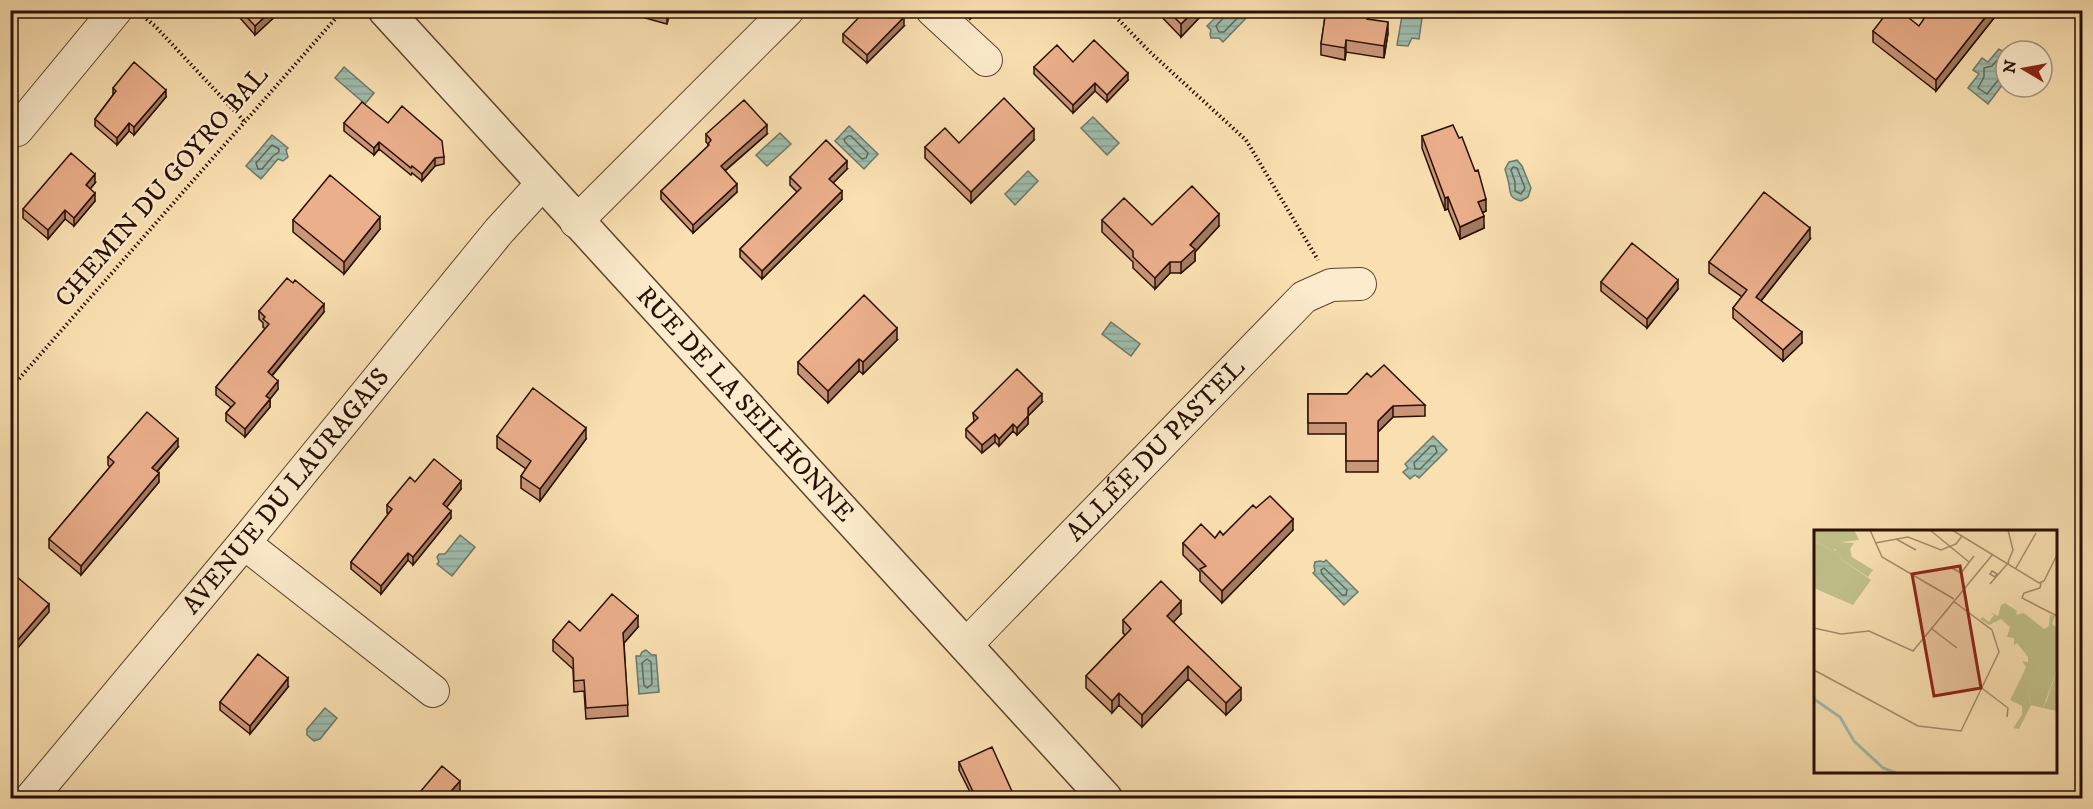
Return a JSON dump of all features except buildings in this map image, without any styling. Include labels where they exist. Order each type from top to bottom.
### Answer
[{"type":"street","points":[[17,130],[116,10]]},
{"type":"street","name":"RUE DE LA SEILHONNE","points":[[385,10],[576,222],[1105,798]]},
{"type":"street","points":[[576,222],[788,10]]},
{"type":"street","points":[[933,10],[986,60]]},
{"type":"street","name":"AVENUE DU LAURAGAIS","points":[[31,798],[244,543],[499,231],[542,184]]},
{"type":"street","name":"ALLÉE DU PASTEL","points":[[966,645],[1304,297],[1346,285]]},
{"type":"street","points":[[244,543],[433,691]]},
{"type":"path","points":[[136,10],[155,26],[244,121]]},
{"type":"path","name":"CHEMIN DU GOYRO BAL","points":[[10,389],[343,10]]},
{"type":"path","points":[[1108,10],[1151,53],[1246,140],[1307,239],[1346,285]]},
{"type":"water","points":[[1403,10],[1423,11],[1419,39],[1412,38],[1408,46],[1397,45]]},
{"type":"water","points":[[1222,11],[1253,11],[1223,42],[1219,38],[1211,38],[1211,30],[1207,26]]},
{"type":"water","points":[[1994,55],[1994,96],[1988,104],[1968,88],[1979,74],[1973,70],[1982,58],[1988,62]]},
{"type":"water","points":[[344,67],[374,93],[365,104],[335,78]]},
{"type":"water","points":[[1093,117],[1119,143],[1107,155],[1081,128]]},
{"type":"water","points":[[849,126],[878,154],[864,169],[835,141]]},
{"type":"water","points":[[780,133],[791,144],[767,166],[756,155]]},
{"type":"water","points":[[272,135],[288,148],[286,150],[288,157],[283,161],[278,159],[261,179],[246,166]]},
{"type":"water","points":[[1517,160],[1531,188],[1528,197],[1521,201],[1513,198],[1510,193],[1505,169],[1509,162]]},
{"type":"water","points":[[1028,171],[1038,181],[1015,205],[1005,194]]},
{"type":"water","points":[[1111,322],[1140,344],[1131,356],[1102,334]]},
{"type":"water","points":[[1433,436],[1447,450],[1419,478],[1415,475],[1410,479],[1403,472],[1408,468],[1405,464]]},
{"type":"water","points":[[460,535],[475,547],[452,576],[437,564],[439,562],[437,557],[439,554],[445,554]]},
{"type":"water","points":[[1326,560],[1358,592],[1344,605],[1313,573],[1315,562]]},
{"type":"water","points":[[646,650],[656,655],[659,692],[639,694],[636,656],[640,656]]},
{"type":"water","points":[[325,708],[337,718],[320,739],[314,741],[307,735],[307,729]]}]
